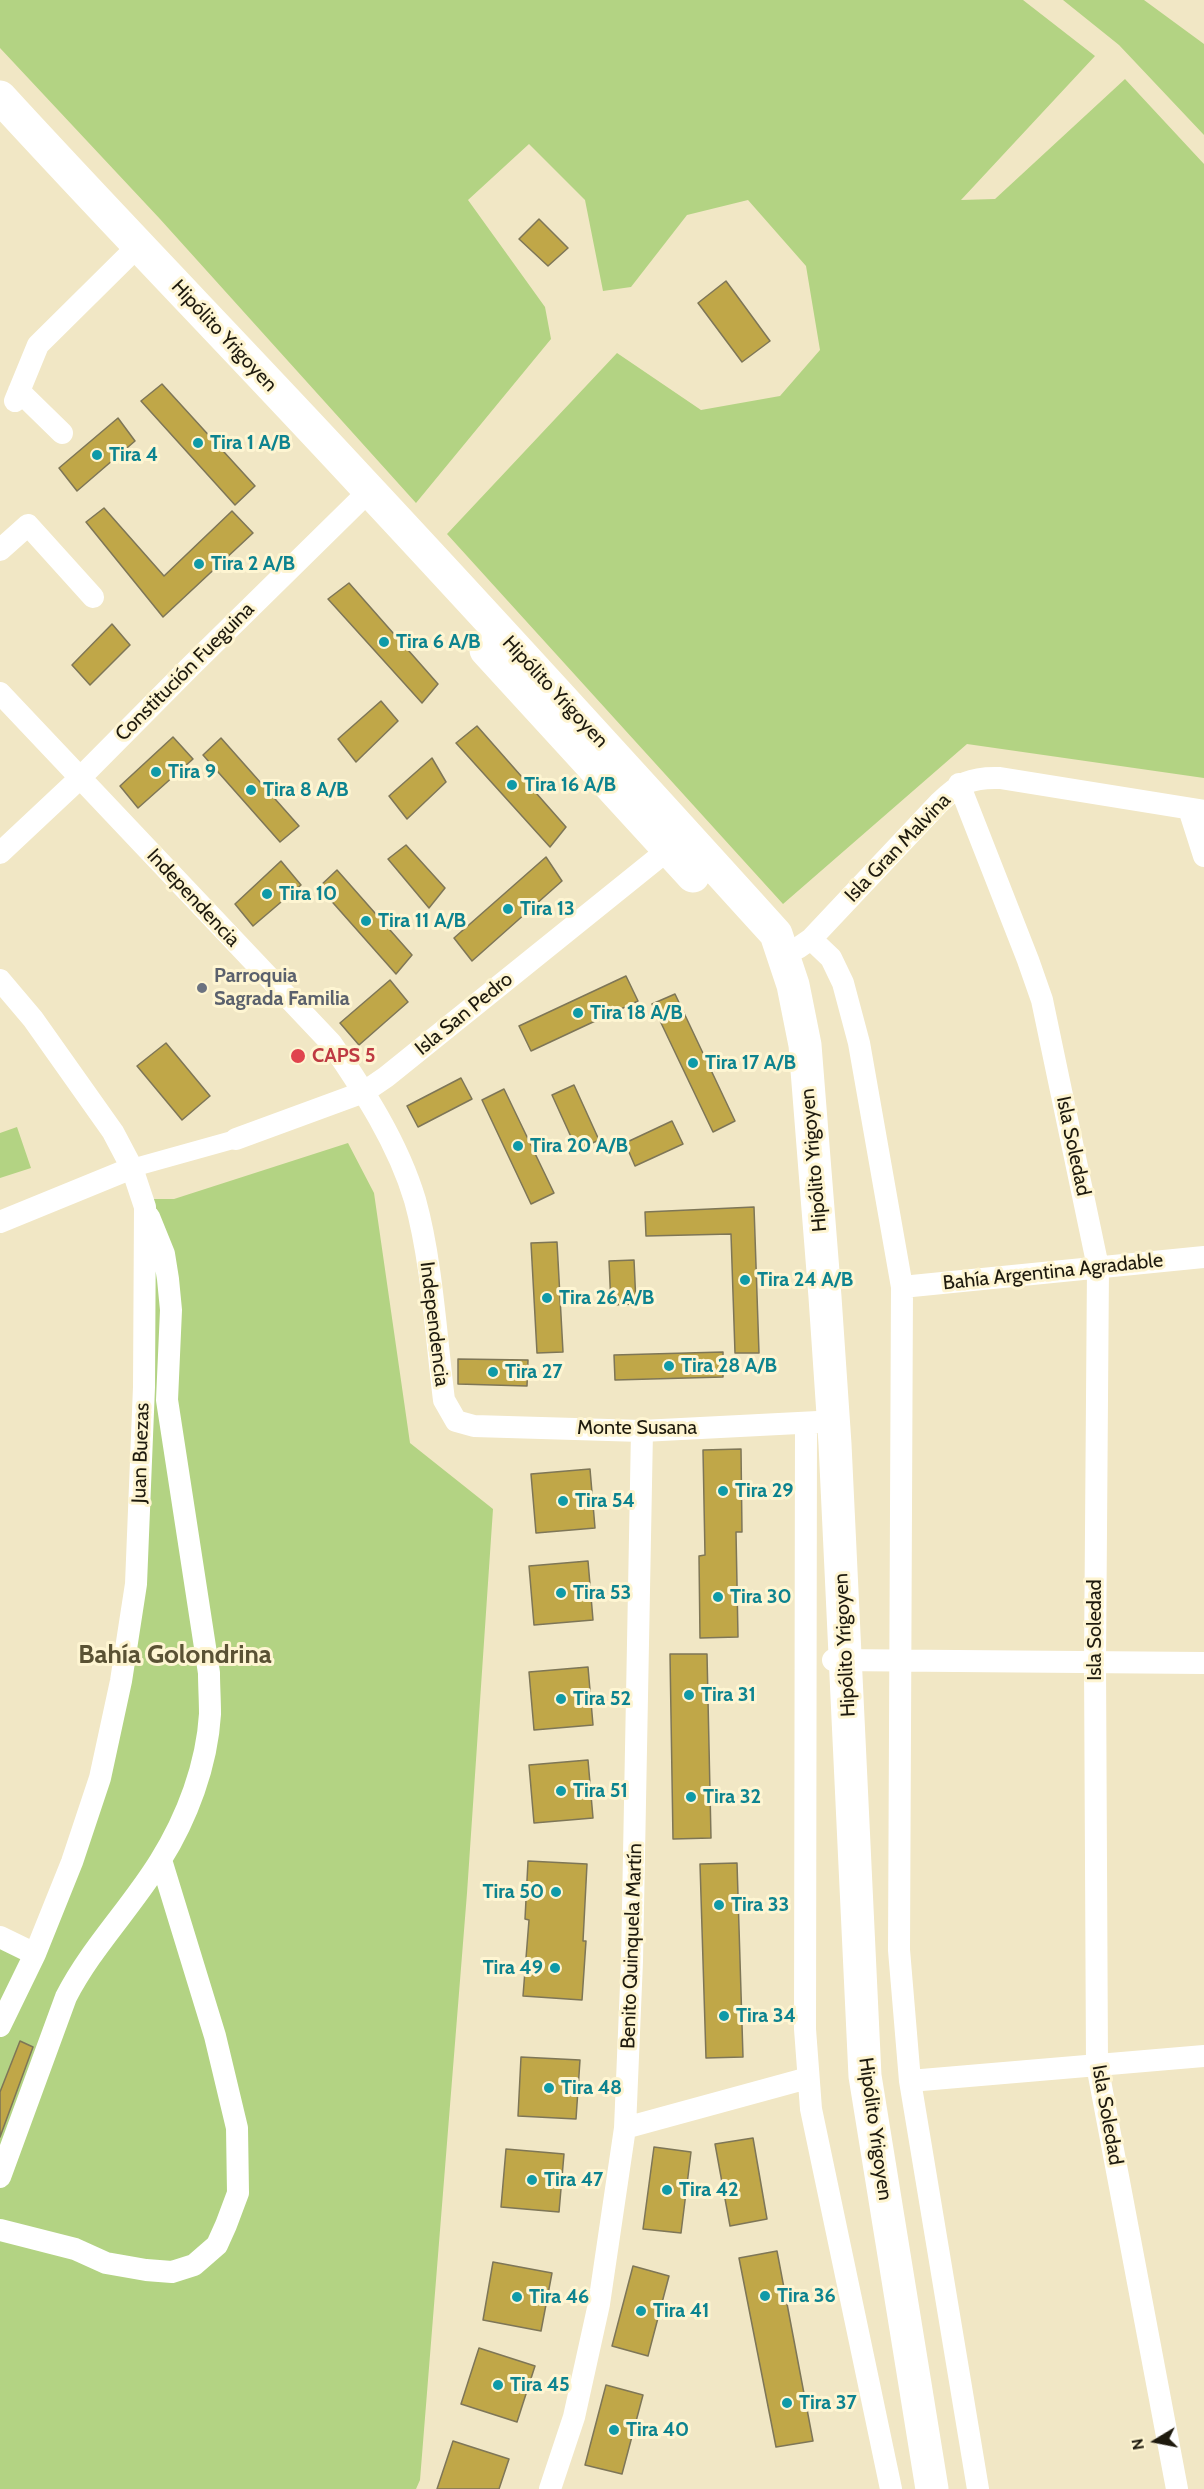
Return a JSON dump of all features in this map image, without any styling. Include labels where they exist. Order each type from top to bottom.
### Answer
[{"type":"main road","name":"Hipólito Yrigoyen","points":[[0,97],[131,253]]},
{"type":"main road","name":"Hipólito Yrigoyen","points":[[0,126],[131,253],[776,934],[798,948],[794,985],[806,1056],[827,1331],[852,2086],[912,2489]]},
{"type":"main road","name":"Hipólito Yrigoyen","points":[[362,497],[669,849],[751,938],[769,967],[776,990],[790,1071],[797,1136],[812,1422],[838,1660],[865,2076],[933,2489]]},
{"type":"street","points":[[62,433],[11,400],[38,345],[131,253]]},
{"type":"street","name":"Constitución Fueguina","points":[[0,853],[80,778],[362,497]]},
{"type":"street","points":[[0,550],[28,525],[93,597]]},
{"type":"street","name":"Independencia","points":[[0,693],[331,1043],[364,1092],[398,1156],[414,1198],[422,1231],[444,1400],[456,1421]]},
{"type":"street","name":"Isla Gran Malvina","points":[[798,948],[959,784],[982,777],[1000,778],[1197,810]]},
{"type":"street","name":"Isla Soledad","points":[[959,784],[1028,960],[1041,1000],[1098,1267],[1095,1662],[1097,2066],[1177,2489]]},
{"type":"street","points":[[1197,810],[1204,856]]},
{"type":"street","name":"Isla San Pedro","points":[[236,1139],[364,1092],[386,1077],[669,849]]},
{"type":"street","points":[[798,948],[831,958],[843,983],[856,1033],[902,1287],[899,1950],[910,2081],[978,2489]]},
{"type":"street","name":"Juan Buezas","points":[[0,980],[33,1019],[112,1132],[132,1168],[145,1207],[144,1387],[136,1584],[120,1681],[100,1778],[72,1862],[35,1954],[0,2026]]},
{"type":"street","points":[[0,1222],[132,1168],[236,1139]]},
{"type":"street","points":[[0,2177],[66,1996],[77,1974],[161,1860],[188,1808],[203,1758],[210,1715],[209,1672],[167,1400],[171,1310],[168,1279],[164,1254],[145,1207]]},
{"type":"street","name":"Bahía Argentina Agradable","points":[[902,1287],[1204,1257]]},
{"type":"street","name":"Monte Susana","points":[[456,1421],[474,1426],[642,1431],[812,1422]]},
{"type":"street","points":[[812,1422],[805,2029],[808,2078],[811,2109],[827,2194],[891,2489]]},
{"type":"street","name":"Benito Quinquela Martín","points":[[550,2489],[574,2417],[599,2304],[625,2128],[633,1950],[642,1431]]},
{"type":"street","points":[[838,1660],[1204,1663]]},
{"type":"street","points":[[0,2230],[75,2249],[106,2263],[172,2272],[194,2265],[217,2245],[226,2225],[238,2193],[237,2128],[215,2036],[161,1860]]},
{"type":"street","points":[[0,1937],[35,1954]]},
{"type":"street","points":[[910,2081],[1204,2056]]},
{"type":"street","points":[[625,2128],[808,2078]]},
{"type":"green space","points":[[0,0],[1023,0],[1095,56],[961,200],[995,199],[1125,79],[1204,164],[1204,778],[967,744],[783,904],[447,534],[617,353],[701,410],[780,396],[820,350],[806,266],[748,200],[687,215],[631,287],[603,291],[585,200],[529,144],[468,200],[545,307],[551,339],[416,503],[160,219],[0,48]]},
{"type":"green space","points":[[1063,0],[1144,0],[1204,44],[1204,135],[1119,45]]},
{"type":"green space","points":[[17,1127],[31,1168],[0,1178],[0,1133]]},
{"type":"green space","points":[[348,1143],[374,1193],[410,1443],[493,1509],[467,1893],[420,2480],[416,2489],[0,2489],[0,1946],[36,1958],[102,1779],[138,1585],[137,1199],[174,1199]]},
{"type":"building","points":[[539,219],[568,248],[548,266],[519,239]]},
{"type":"building","points":[[726,281],[770,341],[742,362],[698,303]]},
{"type":"building","name":"Tira 1 A/B","points":[[162,384],[255,486],[235,505],[141,401]]},
{"type":"building","name":"Tira 4","points":[[118,418],[135,441],[77,491],[59,468]]},
{"type":"building","name":"Tira 2 A/B","points":[[104,508],[164,576],[232,511],[253,533],[163,617],[86,522]]},
{"type":"building","name":"Tira 6 A/B","points":[[349,583],[438,684],[422,703],[328,599]]},
{"type":"building","points":[[112,624],[130,645],[90,685],[72,665]]},
{"type":"building","points":[[381,701],[398,721],[356,762],[338,739]]},
{"type":"building","name":"Tira 16 A/B","points":[[477,726],[566,827],[550,847],[456,743]]},
{"type":"building","name":"Tira 9","points":[[173,737],[193,759],[138,808],[120,786]]},
{"type":"building","name":"Tira 8 A/B","points":[[221,738],[299,826],[280,842],[203,755]]},
{"type":"building","points":[[432,758],[446,782],[407,819],[389,796]]},
{"type":"building","points":[[406,845],[445,888],[429,908],[388,859]]},
{"type":"building","name":"Tira 13","points":[[546,857],[562,881],[472,961],[454,938]]},
{"type":"building","name":"Tira 10","points":[[281,861],[301,885],[253,926],[235,904]]},
{"type":"building","name":"Tira 11 A/B","points":[[337,870],[412,955],[396,974],[319,887]]},
{"type":"building","name":"Tira 18 A/B","points":[[626,976],[638,1001],[531,1051],[519,1026]]},
{"type":"building","points":[[390,980],[408,1002],[359,1045],[340,1023]]},
{"type":"building","name":"Tira 17 A/B","points":[[675,994],[735,1121],[713,1132],[652,1004]]},
{"type":"building","points":[[166,1043],[210,1096],[182,1120],[137,1066]]},
{"type":"building","points":[[461,1078],[472,1099],[418,1127],[407,1106]]},
{"type":"building","points":[[574,1085],[599,1140],[577,1150],[552,1095]]},
{"type":"building","name":"Tira 20 A/B","points":[[504,1089],[554,1193],[531,1204],[482,1100]]},
{"type":"building","points":[[672,1121],[683,1144],[635,1166],[625,1143]]},
{"type":"building","name":"Tira 24 A/B","points":[[754,1207],[759,1353],[735,1353],[731,1234],[646,1236],[645,1212]]},
{"type":"building","name":"Tira 26 A/B","points":[[557,1242],[563,1352],[537,1353],[531,1243]]},
{"type":"building","points":[[634,1260],[636,1304],[611,1305],[609,1261]]},
{"type":"building","name":"Tira 28 A/B","points":[[723,1352],[723,1377],[615,1380],[614,1355]]},
{"type":"building","name":"Tira 27","points":[[458,1359],[528,1360],[527,1386],[458,1384]]},
{"type":"building","points":[[741,1449],[742,1532],[736,1532],[738,1637],[700,1638],[699,1556],[705,1555],[703,1450]]},
{"type":"building","name":"Tira 54","points":[[590,1469],[595,1528],[536,1533],[531,1474]]},
{"type":"building","name":"Tira 53","points":[[588,1561],[593,1620],[534,1625],[529,1566]]},
{"type":"building","points":[[670,1654],[707,1654],[711,1838],[673,1839]]},
{"type":"building","name":"Tira 52","points":[[588,1667],[593,1725],[534,1730],[529,1672]]},
{"type":"building","name":"Tira 51","points":[[588,1760],[593,1818],[534,1823],[529,1765]]},
{"type":"building","points":[[528,1861],[587,1864],[583,1941],[586,1941],[582,2000],[523,1996],[529,1920],[525,1919]]},
{"type":"building","points":[[737,1863],[743,2057],[706,2058],[700,1864]]},
{"type":"building","points":[[20,2041],[33,2047],[0,2137],[0,2092]]},
{"type":"building","name":"Tira 48","points":[[521,2057],[580,2060],[576,2119],[518,2116]]},
{"type":"building","points":[[753,2138],[767,2219],[730,2226],[715,2144]]},
{"type":"building","name":"Tira 42","points":[[654,2147],[691,2152],[681,2233],[643,2229]]},
{"type":"building","name":"Tira 47","points":[[506,2149],[564,2154],[559,2212],[501,2207]]},
{"type":"building","points":[[777,2251],[813,2441],[776,2447],[739,2258]]},
{"type":"building","name":"Tira 46","points":[[493,2262],[552,2273],[541,2331],[483,2320]]},
{"type":"building","name":"Tira 41","points":[[633,2266],[669,2276],[648,2356],[612,2346]]},
{"type":"building","name":"Tira 45","points":[[479,2348],[535,2366],[517,2422],[461,2404]]},
{"type":"building","name":"Tira 40","points":[[606,2385],[643,2395],[622,2474],[585,2465]]},
{"type":"building","points":[[453,2441],[509,2459],[499,2489],[437,2489]]},
{"type":"place","name":"Tira 1 A/B","points":[[198,443]]},
{"type":"place","name":"Tira 4","points":[[97,455]]},
{"type":"place","name":"Tira 2 A/B","points":[[199,564]]},
{"type":"place","name":"Tira 6 A/B","points":[[384,642]]},
{"type":"place","name":"Tira 9","points":[[156,772]]},
{"type":"place","name":"Tira 16 A/B","points":[[512,785]]},
{"type":"place","name":"Tira 8 A/B","points":[[251,790]]},
{"type":"place","name":"Tira 10","points":[[267,894]]},
{"type":"place","name":"Tira 13","points":[[508,909]]},
{"type":"place","name":"Tira 11 A/B","points":[[366,921]]},
{"type":"place","name":"Parroquia Sagrada Familia","points":[[202,988]]},
{"type":"place","name":"Tira 18 A/B","points":[[578,1013]]},
{"type":"place","name":"CAPS 5","points":[[298,1056]]},
{"type":"place","name":"Tira 17 A/B","points":[[693,1063]]},
{"type":"place","name":"Tira 20 A/B","points":[[518,1146]]},
{"type":"place","name":"Tira 24 A/B","points":[[745,1280]]},
{"type":"place","name":"Tira 26 A/B","points":[[547,1298]]},
{"type":"place","name":"Tira 28 A/B","points":[[669,1366]]},
{"type":"place","name":"Tira 27","points":[[493,1372]]},
{"type":"place","name":"Tira 29","points":[[723,1491]]},
{"type":"place","name":"Tira 54","points":[[563,1501]]},
{"type":"place","name":"Tira 53","points":[[561,1593]]},
{"type":"place","name":"Tira 30","points":[[718,1597]]},
{"type":"place","name":"Tira 31","points":[[689,1695]]},
{"type":"place","name":"Tira 52","points":[[561,1699]]},
{"type":"place","name":"Tira 51","points":[[561,1791]]},
{"type":"place","name":"Tira 32","points":[[691,1797]]},
{"type":"place","name":"Tira 50","points":[[556,1892]]},
{"type":"place","name":"Tira 33","points":[[719,1905]]},
{"type":"place","name":"Tira 49","points":[[555,1968]]},
{"type":"place","name":"Tira 34","points":[[724,2016]]},
{"type":"place","name":"Tira 48","points":[[549,2088]]},
{"type":"place","name":"Tira 47","points":[[532,2180]]},
{"type":"place","name":"Tira 42","points":[[667,2190]]},
{"type":"place","name":"Tira 36","points":[[765,2296]]},
{"type":"place","name":"Tira 46","points":[[517,2297]]},
{"type":"place","name":"Tira 41","points":[[641,2311]]},
{"type":"place","name":"Tira 45","points":[[498,2385]]},
{"type":"place","name":"Tira 37","points":[[787,2403]]},
{"type":"place","name":"Tira 40","points":[[614,2430]]},
{"type":"district","name":"Bahía Golondrina","points":[[175,1655]]}]
